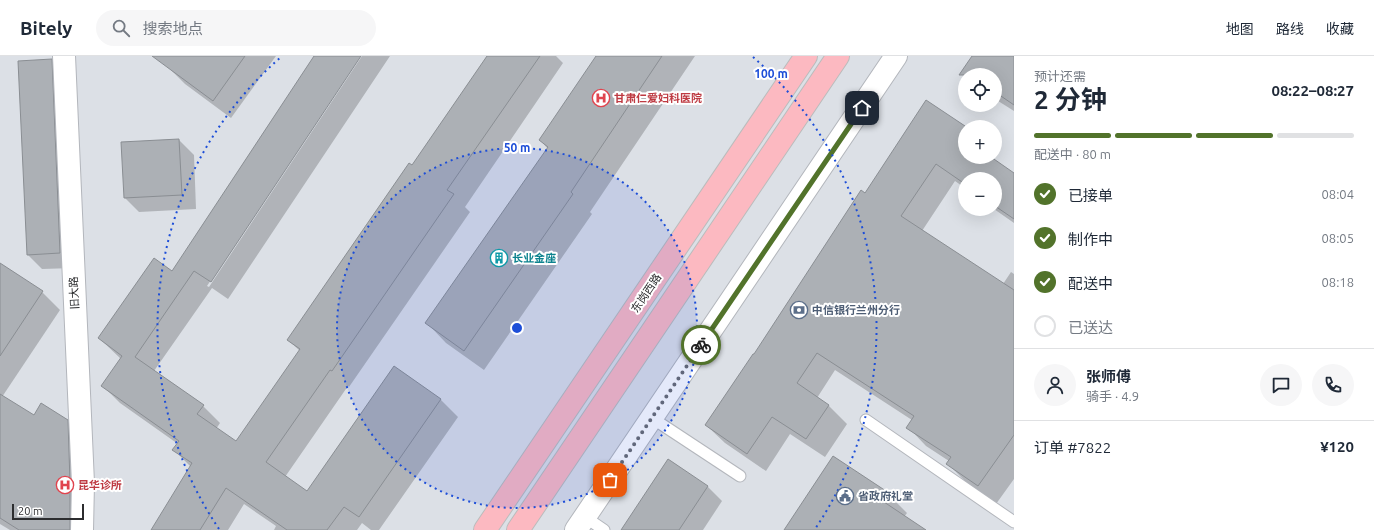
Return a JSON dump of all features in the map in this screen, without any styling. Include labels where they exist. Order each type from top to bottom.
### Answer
[{"type":"main road","name":"东岗西路","points":[[485,530],[806,56]]},
{"type":"main road","points":[[518,530],[838,56]]},
{"type":"street","name":"旧大路","points":[[64,56],[83,483],[82,530]]},
{"type":"street","points":[[581,523],[896,56]]},
{"type":"lane","points":[[652,418],[740,476]]},
{"type":"lane","points":[[866,420],[1014,522]]},
{"type":"lane","points":[[581,523],[604,530]]},
{"type":"building","points":[[152,56],[245,56],[213,101]]},
{"type":"building","points":[[314,56],[361,56],[211,282],[194,271],[135,357],[204,405],[197,414],[236,441],[300,349],[287,340],[409,163],[412,165],[487,56],[540,56],[447,190],[454,194],[332,371],[330,370],[266,462],[307,491],[394,366],[441,399],[359,517],[344,507],[327,530],[287,530],[226,488],[200,530],[151,530],[192,463],[172,450],[179,441],[101,386],[122,356],[98,338],[154,258],[172,271]]},
{"type":"building","points":[[596,56],[662,56],[571,192],[573,194],[464,351],[425,323],[548,147],[539,140]]},
{"type":"building","points":[[972,56],[1014,56],[1014,105],[1002,97],[1002,68],[964,68]]},
{"type":"building","points":[[52,59],[60,253],[27,255],[18,61]]},
{"type":"building","points":[[926,100],[958,121],[958,164],[1001,164],[1014,173],[1014,219],[1002,211],[1002,172],[958,172],[958,179],[936,164],[901,216],[1014,290],[1014,435],[978,486],[946,464],[951,457],[906,428],[914,416],[817,353],[797,383],[829,405],[806,439],[772,417],[747,454],[705,425],[754,354],[861,190],[865,193]]},
{"type":"building","points":[[179,139],[182,195],[124,198],[121,142]]},
{"type":"building","points":[[0,263],[43,291],[0,356]]},
{"type":"building","points":[[0,394],[34,415],[41,403],[68,420],[70,530],[19,530],[0,518]]},
{"type":"building","name":"省政府礼堂","points":[[833,456],[886,491],[881,500],[926,530],[784,530]]},
{"type":"building","points":[[668,459],[708,486],[679,530],[621,530]]},
{"type":"way so far","points":[[610,480],[701,345]]},
{"type":"place","name":"甘肃仁爱妇科医院","points":[[601,98]]},
{"type":"place","name":"长业金座","points":[[499,258]]},
{"type":"place","name":"中信银行兰州分行","points":[[799,310]]},
{"type":"place","name":"昆华诊所","points":[[65,485]]},
{"type":"place","name":"省政府礼堂","points":[[845,496]]},
{"type":"route","points":[[701,345],[862,108]]}]
